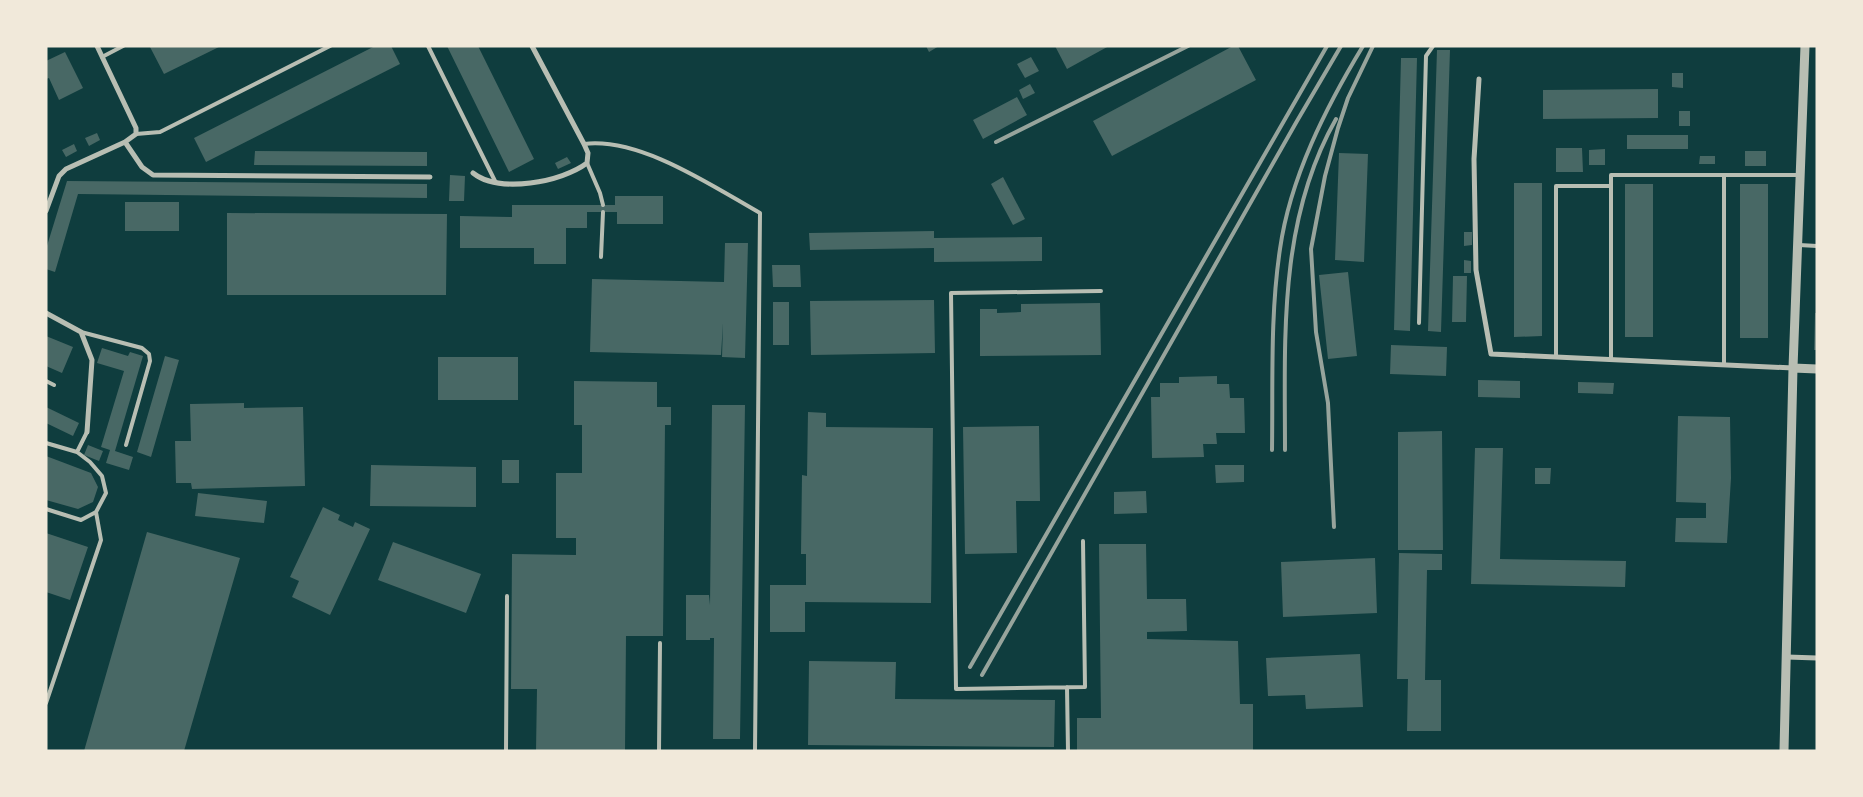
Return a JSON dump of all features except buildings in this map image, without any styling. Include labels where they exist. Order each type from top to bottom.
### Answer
[{"type":"street","points":[[46,211],[59,176],[66,169],[125,142],[136,134],[136,128],[97,46]]},
{"type":"street","points":[[473,173],[480,179],[497,184],[516,184],[565,175],[586,163],[588,153],[584,144],[532,46]]},
{"type":"street","points":[[1784,751],[1792,368],[1805,46]]},
{"type":"street","points":[[1479,79],[1474,159],[1476,270],[1491,354],[1817,369]]},
{"type":"street","points":[[125,142],[142,168],[153,175],[430,177]]},
{"type":"street","points":[[46,313],[81,332],[92,360],[87,432]]},
{"type":"street","points":[[1787,657],[1817,658]]},
{"type":"lane","points":[[102,57],[123,46]]},
{"type":"lane","points":[[136,134],[160,132],[330,46]]},
{"type":"lane","points":[[428,46],[497,184]]},
{"type":"lane","points":[[1419,323],[1426,56],[1433,46]]},
{"type":"lane","points":[[584,144],[601,142],[666,161],[760,214],[755,751]]},
{"type":"lane","points":[[586,163],[600,193],[603,205]]},
{"type":"lane","points":[[1611,360],[1611,175],[1800,175]]},
{"type":"lane","points":[[1724,175],[1724,365]]},
{"type":"lane","points":[[1556,357],[1556,186],[1611,186]]},
{"type":"lane","points":[[601,257],[603,212]]},
{"type":"lane","points":[[1797,245],[1817,246]]},
{"type":"lane","points":[[1083,541],[1085,687],[956,688],[952,293],[1101,291]]},
{"type":"lane","points":[[81,332],[142,348],[149,354],[150,361],[126,445]]},
{"type":"lane","points":[[46,382],[54,385]]},
{"type":"lane","points":[[77,452],[87,432]]},
{"type":"lane","points":[[46,443],[77,452],[90,462],[102,476],[106,493],[96,512],[81,520],[46,509]]},
{"type":"lane","points":[[46,703],[101,540],[96,512]]},
{"type":"lane","points":[[506,751],[507,596]]},
{"type":"lane","points":[[659,751],[660,643]]},
{"type":"lane","points":[[1067,687],[1068,751]]},
{"type":"railway","points":[[996,142],[1188,46]]},
{"type":"railway","points":[[970,667],[1327,46]]},
{"type":"railway","points":[[982,675],[1341,46]]},
{"type":"railway","points":[[1272,450],[1275,299],[1285,222],[1292,196],[1311,144],[1336,93],[1363,46]]},
{"type":"railway","points":[[1334,527],[1328,403],[1316,332],[1311,249],[1325,176],[1338,128],[1348,98],[1373,46]]},
{"type":"railway","points":[[1285,450],[1286,323],[1294,239],[1304,198],[1317,158],[1336,119]]}]
